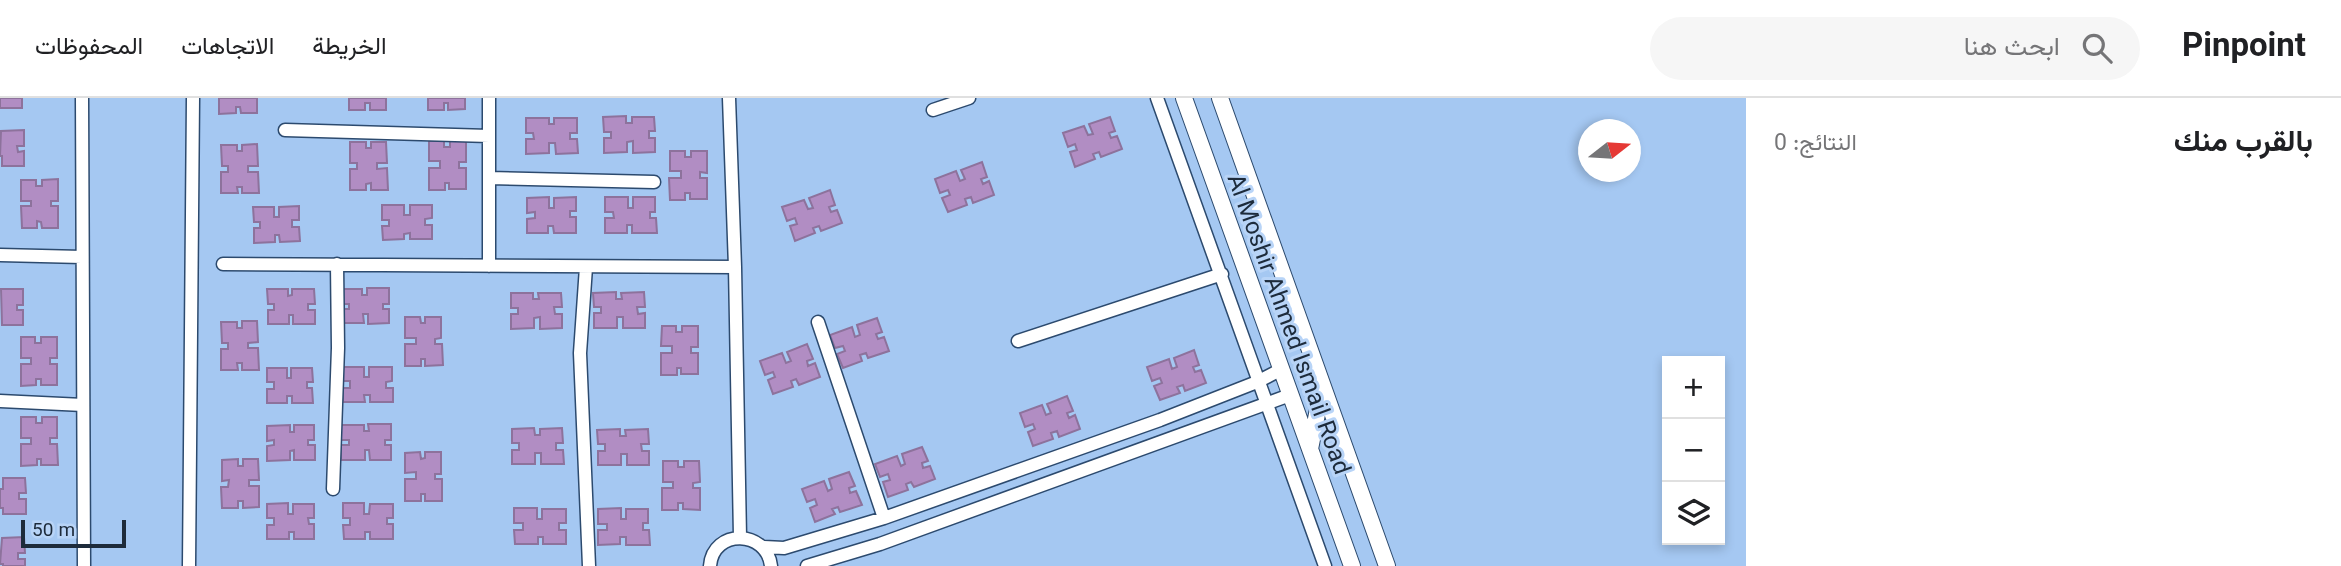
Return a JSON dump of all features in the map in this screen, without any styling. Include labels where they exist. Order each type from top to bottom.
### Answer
[{"type":"street","points":[[82,98],[84,566]]},
{"type":"street","points":[[189,566],[193,98]]},
{"type":"street","points":[[489,98],[489,266]]},
{"type":"street","points":[[729,98],[740,537]]},
{"type":"street","points":[[933,110],[969,98]]},
{"type":"street","points":[[1157,98],[1325,566]]},
{"type":"street","name":"Al Moshir Ahmed Ismail Road","points":[[1184,98],[1352,566]]},
{"type":"street","name":"Al Moshir Ahmed Ismail Road","points":[[1220,98],[1387,566]]},
{"type":"street","points":[[285,130],[489,136]]},
{"type":"street","points":[[489,177],[654,182]]},
{"type":"street","points":[[0,255],[82,257]]},
{"type":"street","points":[[223,264],[735,267]]},
{"type":"street","points":[[333,489],[338,348],[337,264]]},
{"type":"street","points":[[586,267],[580,353],[589,566]]},
{"type":"street","points":[[1018,341],[1222,274]]},
{"type":"street","points":[[818,322],[884,518]]},
{"type":"street","points":[[764,547],[784,548],[884,518],[1160,420],[1257,382],[1280,369]]},
{"type":"street","points":[[1310,450],[1322,386]]},
{"type":"street","points":[[807,566],[880,544],[1290,396]]},
{"type":"street","points":[[0,401],[83,405]]},
{"type":"street","points":[[710,566],[716,548],[727,540],[740,537],[752,539],[764,547],[771,558],[772,566]]},
{"type":"building","points":[[0,98],[22,98],[22,108],[0,108]]},
{"type":"building","points":[[219,98],[257,98],[257,113],[241,113],[240,107],[236,107],[236,113],[219,114]]},
{"type":"building","points":[[349,98],[386,98],[386,110],[370,110],[370,103],[365,103],[365,110],[349,110]]},
{"type":"building","points":[[428,98],[465,98],[465,109],[448,110],[448,103],[444,103],[444,110],[428,110]]},
{"type":"building","points":[[626,116],[626,123],[632,123],[632,117],[654,117],[655,131],[649,131],[649,138],[655,138],[655,152],[633,153],[633,141],[627,142],[627,152],[604,153],[604,138],[611,138],[611,132],[604,132],[603,117]]},
{"type":"building","points":[[1110,117],[1115,131],[1109,133],[1111,138],[1117,136],[1122,149],[1101,157],[1099,152],[1093,154],[1095,159],[1075,167],[1070,152],[1077,150],[1075,144],[1068,147],[1063,133],[1084,126],[1088,135],[1093,134],[1089,124]]},
{"type":"building","points":[[526,118],[549,118],[549,124],[554,124],[554,118],[577,118],[577,133],[570,133],[570,139],[577,139],[578,153],[556,154],[555,143],[549,143],[549,153],[526,154],[526,139],[534,139],[533,133],[526,133]]},
{"type":"building","points":[[24,130],[24,146],[17,146],[18,152],[24,151],[24,166],[2,166],[1,131]]},
{"type":"building","points":[[429,141],[444,141],[444,147],[450,147],[450,141],[466,141],[466,162],[459,162],[459,168],[466,168],[466,189],[449,189],[449,183],[445,183],[445,190],[429,190],[429,168],[440,168],[440,161],[429,161]]},
{"type":"building","points":[[350,142],[366,142],[366,148],[371,148],[371,142],[386,142],[387,163],[377,163],[377,169],[387,168],[388,190],[371,190],[371,183],[366,184],[366,190],[350,190],[350,169],[357,169],[357,163],[350,163]]},
{"type":"building","points":[[257,144],[258,166],[248,166],[248,172],[258,172],[259,193],[242,193],[242,187],[237,187],[238,193],[221,193],[221,172],[228,172],[228,166],[222,166],[221,145],[237,145],[237,151],[242,151],[242,145]]},
{"type":"building","points":[[670,151],[685,151],[685,157],[691,157],[691,151],[707,151],[707,173],[700,172],[700,178],[707,178],[707,199],[690,199],[690,193],[685,193],[685,200],[670,200],[669,178],[681,178],[681,171],[670,171]]},
{"type":"building","points":[[982,162],[987,177],[981,179],[983,184],[989,181],[994,195],[973,203],[971,197],[965,199],[967,205],[948,212],[942,198],[950,195],[948,190],[940,193],[935,179],[956,171],[960,181],[965,179],[961,170]]},
{"type":"building","points":[[58,179],[58,201],[51,201],[51,206],[58,206],[58,228],[42,228],[41,222],[37,221],[37,228],[22,228],[21,206],[31,206],[31,201],[21,201],[21,180],[36,180],[36,186],[42,186],[42,180]]},
{"type":"building","points":[[830,190],[835,205],[829,207],[831,212],[837,210],[842,223],[821,231],[819,226],[813,228],[815,233],[795,241],[790,226],[797,224],[795,218],[787,221],[782,207],[804,200],[808,209],[813,208],[809,198]]},
{"type":"building","points":[[549,197],[549,208],[554,208],[554,198],[576,197],[576,211],[570,211],[570,217],[576,217],[576,233],[554,233],[553,226],[548,226],[548,233],[527,233],[527,219],[535,218],[535,212],[527,213],[527,198]]},
{"type":"building","points":[[605,197],[628,197],[628,208],[633,208],[633,197],[655,197],[655,212],[650,212],[650,218],[656,218],[657,233],[632,233],[632,225],[627,225],[627,233],[605,233],[605,218],[614,218],[613,212],[605,212]]},
{"type":"building","points":[[382,205],[404,205],[404,215],[410,215],[410,205],[432,205],[432,218],[425,219],[425,225],[432,225],[432,239],[410,239],[410,233],[404,234],[404,239],[383,240],[382,226],[389,226],[389,220],[382,220]]},
{"type":"building","points":[[299,206],[299,220],[292,220],[292,227],[299,227],[300,241],[280,242],[279,235],[275,235],[275,242],[254,243],[254,228],[260,228],[260,222],[254,222],[253,207],[274,207],[274,217],[279,217],[279,207]]},
{"type":"building","points":[[367,288],[389,288],[389,304],[383,304],[383,309],[389,309],[389,323],[368,324],[368,314],[363,314],[364,323],[343,323],[342,309],[349,309],[349,304],[342,304],[342,289],[362,289],[362,295],[367,295]]},
{"type":"building","points":[[1,289],[23,289],[23,305],[17,305],[17,310],[23,310],[23,325],[2,325]]},
{"type":"building","points":[[267,289],[288,289],[288,296],[292,295],[292,289],[314,289],[315,304],[308,304],[308,310],[315,310],[315,324],[293,324],[293,315],[289,315],[289,324],[268,324],[268,310],[274,310],[274,304],[268,304]]},
{"type":"building","points":[[616,292],[616,299],[622,299],[621,293],[644,292],[645,307],[637,307],[638,314],[645,313],[645,328],[623,328],[623,317],[617,317],[617,328],[594,328],[594,313],[601,313],[601,307],[594,307],[593,293]]},
{"type":"building","points":[[511,293],[533,293],[533,299],[539,299],[538,293],[561,293],[562,307],[554,307],[555,314],[562,314],[562,328],[540,329],[540,317],[534,318],[534,328],[511,329],[511,314],[518,314],[518,308],[511,308]]},
{"type":"building","points":[[405,317],[420,317],[421,323],[425,323],[425,317],[441,317],[441,338],[435,339],[435,344],[442,344],[443,365],[425,366],[425,359],[421,359],[421,366],[405,366],[405,344],[416,344],[416,338],[405,338]]},
{"type":"building","points":[[877,318],[882,332],[876,334],[878,339],[884,337],[889,351],[868,358],[866,353],[860,355],[862,361],[843,368],[837,354],[845,351],[843,346],[835,348],[830,335],[852,327],[855,337],[860,335],[857,325]]},
{"type":"building","points":[[242,321],[257,321],[258,342],[248,343],[248,348],[258,348],[259,370],[242,370],[242,363],[237,363],[238,370],[221,370],[221,349],[228,349],[228,343],[222,343],[221,322],[237,322],[237,328],[242,328]]},
{"type":"building","points":[[662,326],[676,326],[676,332],[682,332],[682,326],[698,326],[698,347],[691,347],[691,353],[698,353],[698,374],[681,374],[681,368],[677,368],[677,375],[661,375],[661,353],[672,353],[672,346],[661,346]]},
{"type":"building","points":[[21,337],[35,337],[35,343],[41,343],[41,337],[57,337],[57,358],[50,358],[50,364],[57,364],[57,385],[41,385],[41,379],[36,379],[36,385],[21,386],[21,364],[31,364],[31,358],[21,358]]},
{"type":"building","points":[[807,344],[813,359],[807,361],[808,366],[815,363],[820,377],[799,385],[796,379],[791,381],[793,387],[773,394],[768,380],[775,377],[773,372],[765,375],[760,361],[782,353],[786,363],[791,361],[787,352]]},
{"type":"building","points":[[1194,350],[1199,365],[1193,367],[1195,372],[1201,370],[1206,383],[1185,391],[1183,385],[1177,387],[1180,393],[1160,400],[1154,386],[1162,383],[1160,378],[1152,381],[1147,367],[1169,359],[1172,369],[1177,367],[1174,358]]},
{"type":"building","points":[[343,367],[364,367],[364,377],[369,377],[369,367],[392,367],[392,381],[386,382],[386,388],[393,388],[393,402],[370,402],[370,395],[364,395],[365,402],[343,402],[343,388],[350,388],[350,381],[343,381]]},
{"type":"building","points":[[267,368],[287,368],[287,378],[291,378],[291,368],[312,368],[313,382],[307,382],[307,388],[312,388],[313,403],[292,403],[292,396],[287,396],[287,403],[267,403],[267,389],[274,389],[274,382],[267,382]]},
{"type":"building","points":[[1067,396],[1073,411],[1067,413],[1069,418],[1075,415],[1080,429],[1059,437],[1057,431],[1051,433],[1053,439],[1033,446],[1028,432],[1035,429],[1033,424],[1025,427],[1020,413],[1042,405],[1046,415],[1051,413],[1047,404]]},
{"type":"building","points":[[21,417],[36,417],[36,423],[42,423],[42,417],[57,417],[57,438],[50,438],[50,444],[57,444],[58,465],[41,465],[41,459],[37,459],[37,465],[21,466],[21,444],[31,444],[31,438],[21,438]]},
{"type":"building","points":[[368,424],[391,424],[391,440],[385,440],[385,445],[391,445],[391,460],[370,460],[369,450],[365,450],[365,460],[341,460],[341,445],[349,445],[349,440],[341,440],[341,425],[364,425],[364,431],[369,431]]},
{"type":"building","points":[[290,425],[290,432],[294,432],[294,425],[314,425],[314,440],[308,440],[308,445],[315,445],[315,460],[294,460],[294,450],[290,451],[290,460],[267,461],[267,446],[274,445],[274,440],[267,441],[267,426]]},
{"type":"building","points":[[534,428],[535,435],[540,435],[540,429],[562,428],[563,443],[556,443],[556,450],[563,450],[564,464],[541,464],[541,453],[535,453],[535,464],[512,464],[512,450],[519,450],[519,443],[512,443],[512,429]]},
{"type":"building","points":[[620,429],[620,436],[626,436],[625,430],[648,429],[649,444],[641,444],[642,451],[649,451],[649,465],[627,465],[627,454],[621,454],[621,465],[598,465],[598,451],[605,451],[605,444],[598,444],[597,430]]},
{"type":"building","points":[[922,447],[928,461],[922,463],[923,468],[930,466],[935,479],[914,487],[911,482],[906,484],[908,490],[888,497],[883,482],[890,480],[888,474],[880,477],[875,464],[897,456],[901,466],[905,464],[902,454]]},
{"type":"building","points":[[420,452],[421,459],[425,458],[425,452],[441,452],[441,474],[435,474],[435,479],[442,479],[442,501],[425,501],[425,494],[421,494],[421,501],[405,501],[405,479],[416,479],[416,472],[405,473],[405,453]]},
{"type":"building","points":[[238,459],[238,466],[243,466],[243,459],[258,459],[259,480],[249,480],[249,486],[259,486],[259,507],[243,508],[243,501],[238,501],[238,508],[222,508],[221,487],[228,487],[229,480],[222,481],[222,460]]},
{"type":"building","points":[[663,461],[678,461],[678,467],[684,467],[684,461],[699,461],[700,482],[693,483],[693,488],[700,488],[700,510],[683,509],[683,503],[678,503],[678,510],[662,510],[662,488],[673,488],[673,482],[663,482]]},
{"type":"building","points":[[849,472],[855,486],[849,488],[850,493],[856,491],[862,505],[840,512],[838,507],[832,509],[835,514],[815,522],[810,508],[817,505],[815,499],[807,502],[802,489],[824,481],[828,491],[832,489],[829,479]]},
{"type":"building","points":[[3,478],[25,478],[26,493],[19,493],[19,499],[26,499],[26,514],[3,514],[3,508],[0,508],[0,489],[3,489]]},
{"type":"building","points":[[288,503],[288,514],[293,514],[293,504],[314,504],[314,518],[308,518],[309,524],[314,524],[314,539],[294,539],[294,532],[289,532],[289,539],[267,539],[267,525],[274,525],[274,518],[267,518],[267,504]]},
{"type":"building","points":[[343,503],[364,503],[364,514],[369,514],[370,504],[393,504],[393,518],[387,518],[387,524],[393,524],[393,539],[370,539],[370,532],[365,532],[365,539],[344,539],[343,525],[350,525],[350,518],[343,518]]},
{"type":"building","points":[[514,508],[537,508],[537,519],[542,519],[542,509],[566,509],[566,523],[559,523],[559,530],[566,530],[566,544],[543,544],[543,537],[538,537],[538,544],[515,544],[514,530],[523,530],[523,523],[514,523]]},
{"type":"building","points":[[621,508],[621,519],[626,519],[626,509],[648,509],[648,523],[643,523],[643,530],[649,530],[650,545],[626,545],[626,537],[620,537],[620,544],[598,545],[598,530],[607,530],[607,524],[598,524],[598,509]]},
{"type":"building","points":[[24,537],[25,553],[18,553],[18,559],[25,559],[25,566],[0,564],[2,538]]}]
